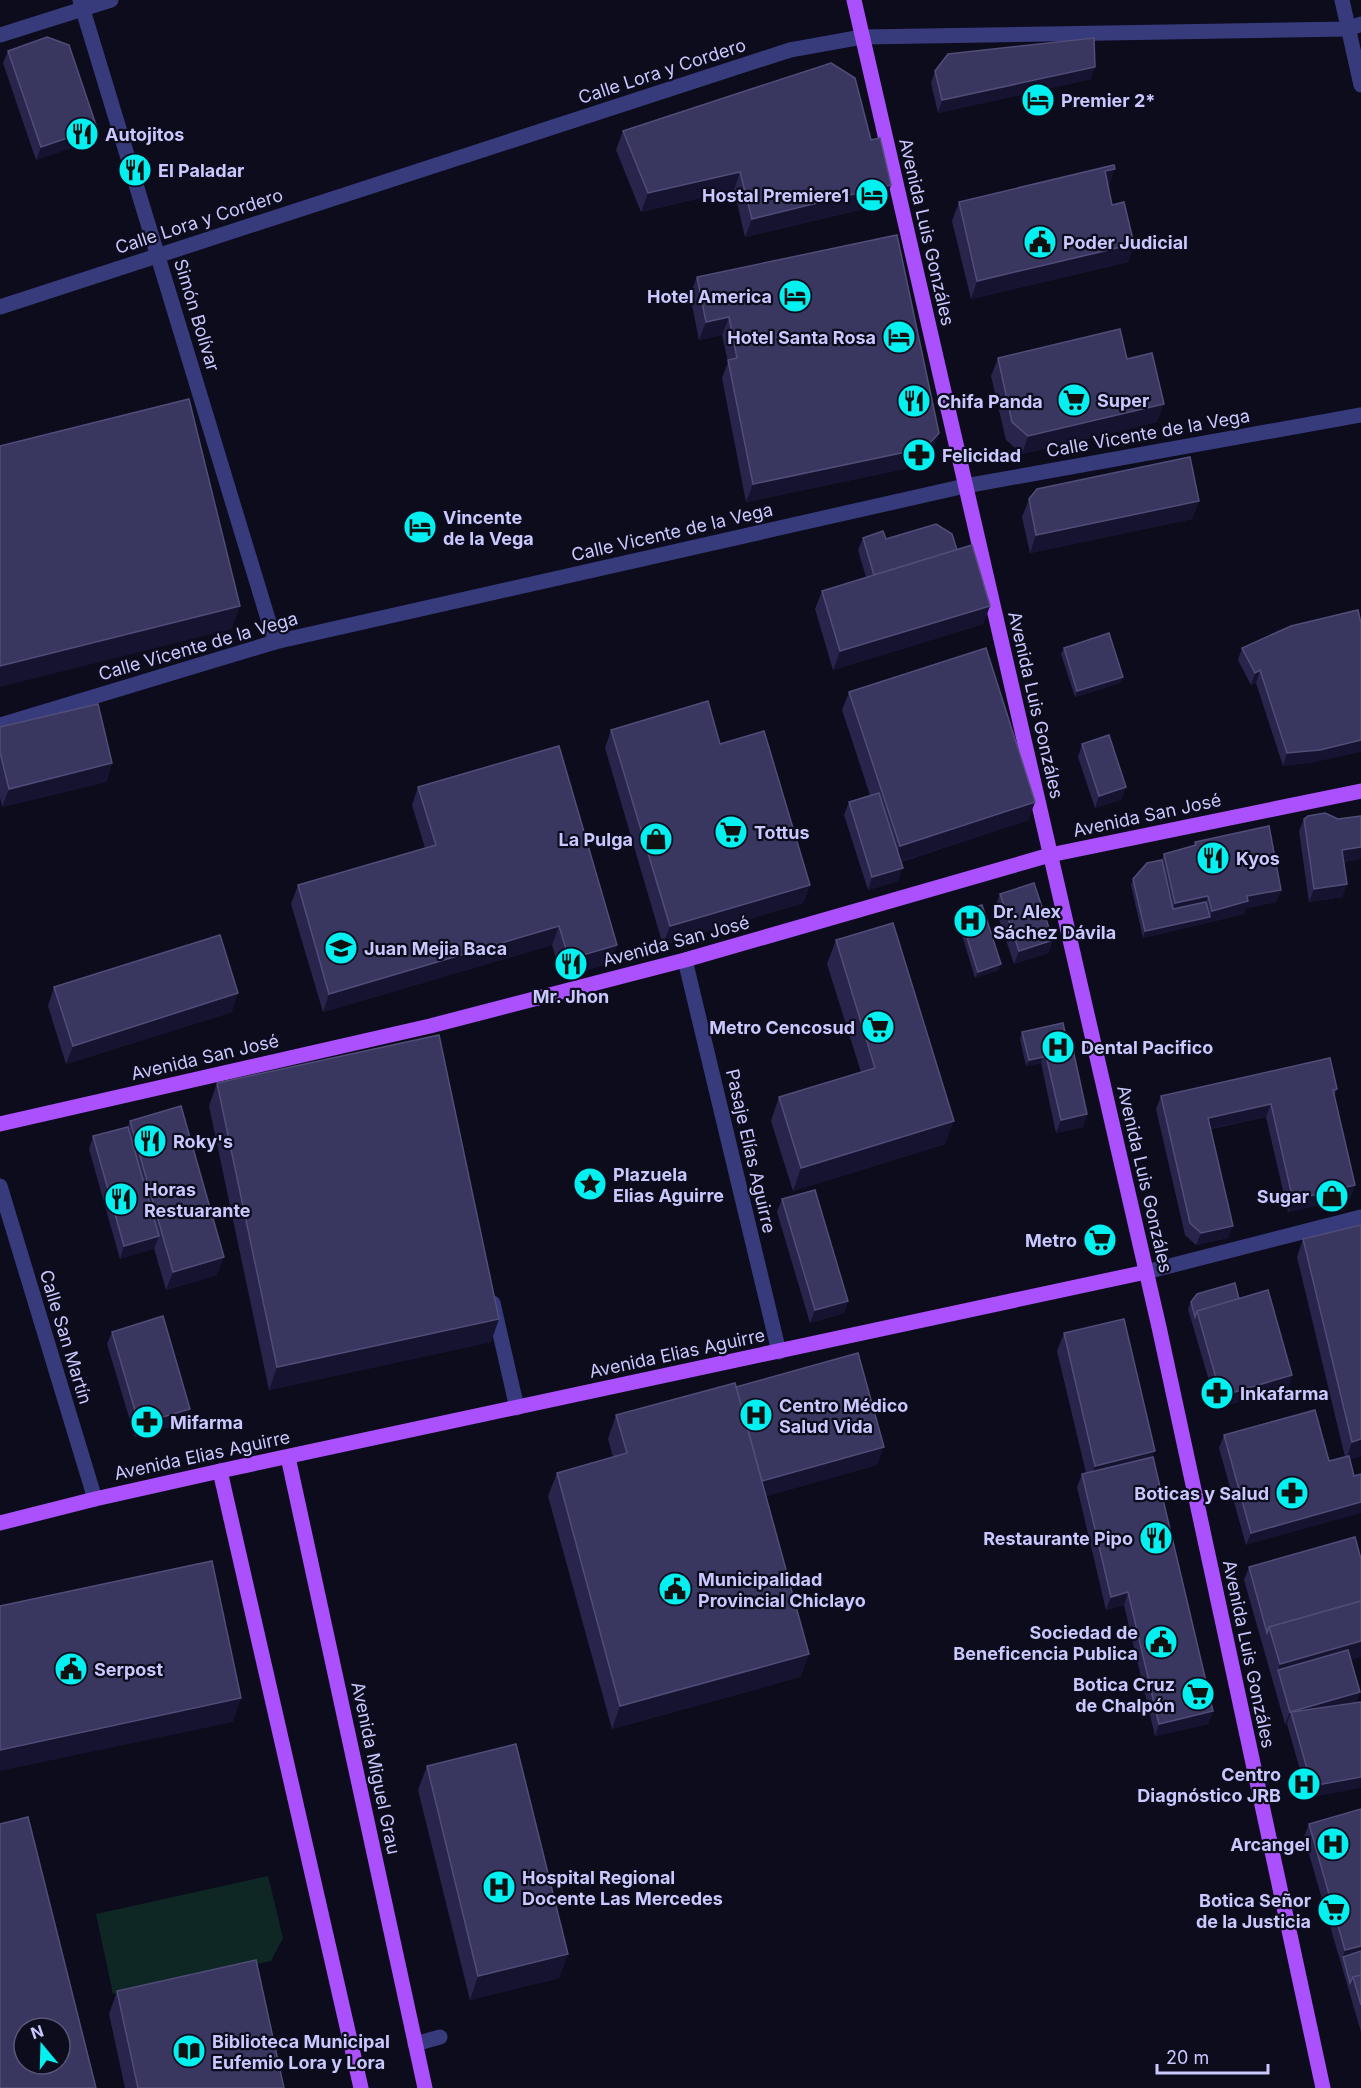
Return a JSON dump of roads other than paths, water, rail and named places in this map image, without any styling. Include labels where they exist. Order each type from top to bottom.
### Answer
[{"type":"main road","name":"Avenida Luis Gonzáles","points":[[854,0],[1146,1272],[1323,2088]]},
{"type":"main road","name":"Avenida San José","points":[[0,1124],[431,1031],[1050,855],[1361,791]]},
{"type":"main road","name":"Avenida Elias Aguirre","points":[[0,1523],[95,1498],[1146,1272]]},
{"type":"main road","name":"Avenida Miguel Grau","points":[[288,1456],[425,2088]]},
{"type":"main road","points":[[220,1471],[362,2088]]},
{"type":"street","points":[[0,36],[81,5],[111,0]]},
{"type":"street","points":[[1342,0],[1355,27],[1361,85]]},
{"type":"street","name":"Simón Bolívar","points":[[81,5],[275,642]]},
{"type":"street","name":"Calle Lora y Cordero","points":[[0,307],[790,50],[862,37],[1355,27]]},
{"type":"street","name":"Calle Vicente de la Vega","points":[[0,725],[275,642],[965,486],[1361,415]]},
{"type":"street","name":"Pasaje Elías Aguirre","points":[[685,960],[779,1352]]},
{"type":"street","name":"Calle San Martín","points":[[0,1186],[95,1498]]},
{"type":"street","name":"Avenida Elias Aguirre","points":[[1146,1272],[1361,1217]]},
{"type":"street","points":[[490,1292],[517,1408]]},
{"type":"street","points":[[416,2044],[440,2037]]},
{"type":"place","name":"Premier 2*","points":[[1038,100]]},
{"type":"place","name":"Autojitos","points":[[82,134]]},
{"type":"place","name":"El Paladar","points":[[135,170]]},
{"type":"place","name":"Hostal Premiere1","points":[[872,195]]},
{"type":"place","name":"Poder Judicial","points":[[1040,242]]},
{"type":"place","name":"Hotel America","points":[[795,296]]},
{"type":"place","name":"Hotel Santa Rosa","points":[[899,337]]},
{"type":"place","name":"Super","points":[[1074,400]]},
{"type":"place","name":"Chifa Panda","points":[[914,401]]},
{"type":"place","name":"Felicidad","points":[[919,455]]},
{"type":"place","name":"Vincente de la Vega","points":[[420,527]]},
{"type":"place","name":"Tottus","points":[[731,832]]},
{"type":"place","name":"La Pulga","points":[[656,839]]},
{"type":"place","name":"Kyos","points":[[1213,858]]},
{"type":"place","name":"Dr. Alex Sáchez Dávila","points":[[970,921]]},
{"type":"place","name":"Juan Mejia Baca","points":[[341,948]]},
{"type":"place","name":"Mr. Jhon","points":[[571,964]]},
{"type":"place","name":"Metro Cencosud","points":[[878,1027]]},
{"type":"place","name":"Dental Pacifico","points":[[1058,1047]]},
{"type":"place","name":"Roky's","points":[[150,1141]]},
{"type":"place","name":"Plazuela Elias Aguirre","points":[[590,1184]]},
{"type":"place","name":"Sugar","points":[[1332,1196]]},
{"type":"place","name":"Horas Restuarante","points":[[121,1199]]},
{"type":"place","name":"Metro","points":[[1100,1240]]},
{"type":"place","name":"Inkafarma","points":[[1217,1393]]},
{"type":"place","name":"Centro Médico Salud Vida","points":[[756,1415]]},
{"type":"place","name":"Mifarma","points":[[147,1422]]},
{"type":"place","name":"Boticas y Salud","points":[[1292,1493]]},
{"type":"place","name":"Restaurante Pipo","points":[[1156,1538]]},
{"type":"place","name":"Municipalidad Provincial Chiclayo","points":[[675,1589]]},
{"type":"place","name":"Sociedad de Beneficencia Publica","points":[[1161,1642]]},
{"type":"place","name":"Serpost","points":[[71,1669]]},
{"type":"place","name":"Botica Cruz de Chalpón","points":[[1198,1694]]},
{"type":"place","name":"Centro Diagnóstico JRB","points":[[1304,1784]]},
{"type":"place","name":"Arcangel","points":[[1333,1844]]},
{"type":"place","name":"Hospital Regional Docente Las Mercedes","points":[[499,1887]]},
{"type":"place","name":"Botica Señor de la Justicia","points":[[1334,1910]]},
{"type":"place","name":"Biblioteca Municipal Eufemio Lora y Lora","points":[[189,2051]]}]
